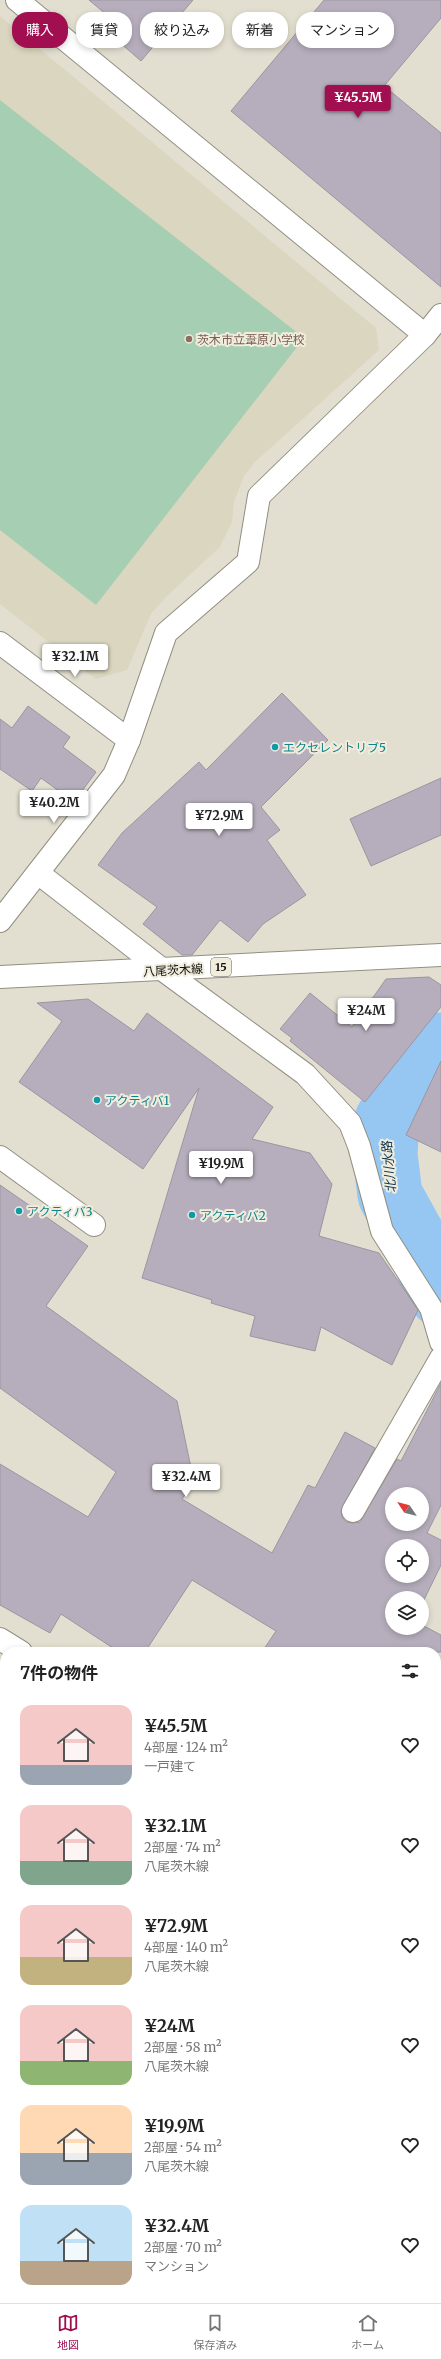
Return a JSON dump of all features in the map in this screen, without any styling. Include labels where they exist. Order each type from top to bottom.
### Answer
[{"type":"street","points":[[17,0],[426,335]]},
{"type":"street","points":[[0,921],[114,775],[129,740],[166,633],[248,562],[260,496],[426,335],[441,316]]},
{"type":"street","points":[[0,643],[129,740]]},
{"type":"street","points":[[38,873],[163,970],[305,1074],[350,1123],[359,1146],[382,1231],[432,1295],[430,1308],[441,1342]]},
{"type":"street","name":"八尾茨木線","points":[[0,977],[441,955]]},
{"type":"street","points":[[0,1157],[94,1225]]},
{"type":"street","points":[[353,1511],[441,1358]]},
{"type":"street","points":[[0,1639],[13,1647]]},
{"type":"shaded area","name":"茨木市立葦原小学校","points":[[0,16],[12,26],[12,48],[39,48],[376,328],[379,350],[254,463],[244,476],[234,502],[232,522],[220,547],[167,596],[151,614],[127,670],[96,679],[0,604]]},
{"type":"green space","name":"茨木市立葦原小学校","points":[[0,100],[304,338],[96,605],[0,530]]},
{"type":"building","points":[[89,0],[193,0],[183,12],[140,12],[140,48],[152,48],[141,61],[126,48],[132,48],[132,12],[103,12]]},
{"type":"building","points":[[324,0],[441,0],[441,18],[384,86],[441,133],[441,287],[231,111],[284,48],[288,48],[288,43],[296,33],[296,48],[394,48],[394,12],[314,12]]},
{"type":"building","points":[[282,693],[328,740],[261,807],[280,830],[267,840],[306,895],[263,924],[248,942],[220,920],[192,955],[182,955],[143,924],[157,907],[98,865],[122,833],[199,762],[206,770]]},
{"type":"building","points":[[28,706],[70,737],[63,747],[96,772],[74,802],[41,778],[32,791],[0,769],[0,719],[12,728]]},
{"type":"building","points":[[441,778],[441,835],[371,866],[350,819]]},
{"type":"building","points":[[429,977],[441,985],[441,1007],[365,1102],[290,1041],[292,1038],[280,1029],[310,993],[352,1027],[386,979]]},
{"type":"building","points":[[88,999],[134,1031],[147,1013],[273,1107],[252,1139],[310,1153],[332,1184],[319,1236],[379,1253],[418,1310],[392,1365],[321,1327],[315,1351],[250,1336],[255,1316],[211,1303],[212,1300],[142,1278],[199,1088],[143,1169],[19,1082],[62,1021],[37,1003]]},
{"type":"building","points":[[441,1061],[441,1152],[406,1135]]},
{"type":"building","points":[[0,1185],[88,1246],[46,1306],[177,1401],[194,1482],[182,1499],[272,1553],[308,1485],[315,1488],[345,1432],[375,1448],[341,1511],[342,1517],[346,1522],[360,1522],[397,1459],[401,1461],[441,1383],[441,1505],[429,1529],[429,1487],[385,1487],[385,1531],[428,1531],[427,1533],[441,1540],[441,1565],[428,1591],[385,1591],[385,1635],[429,1635],[429,1629],[441,1635],[441,1647],[265,1647],[276,1631],[192,1580],[148,1647],[111,1647],[61,1614],[50,1633],[0,1605],[0,1464],[88,1517],[116,1472],[0,1388]]},
{"type":"waterway","name":"北川水路","points":[[441,1045],[410,1084],[387,1120],[385,1155],[390,1195],[420,1249],[441,1295]]},
{"type":"place","name":"茨木市立葦原小学校","points":[[189,339]]},
{"type":"place","name":"エクセレントリブ5","points":[[275,747]]},
{"type":"place","name":"アクティバ1","points":[[97,1100]]},
{"type":"place","name":"アクティバ3","points":[[19,1211]]},
{"type":"place","name":"アクティバ2","points":[[192,1215]]}]
